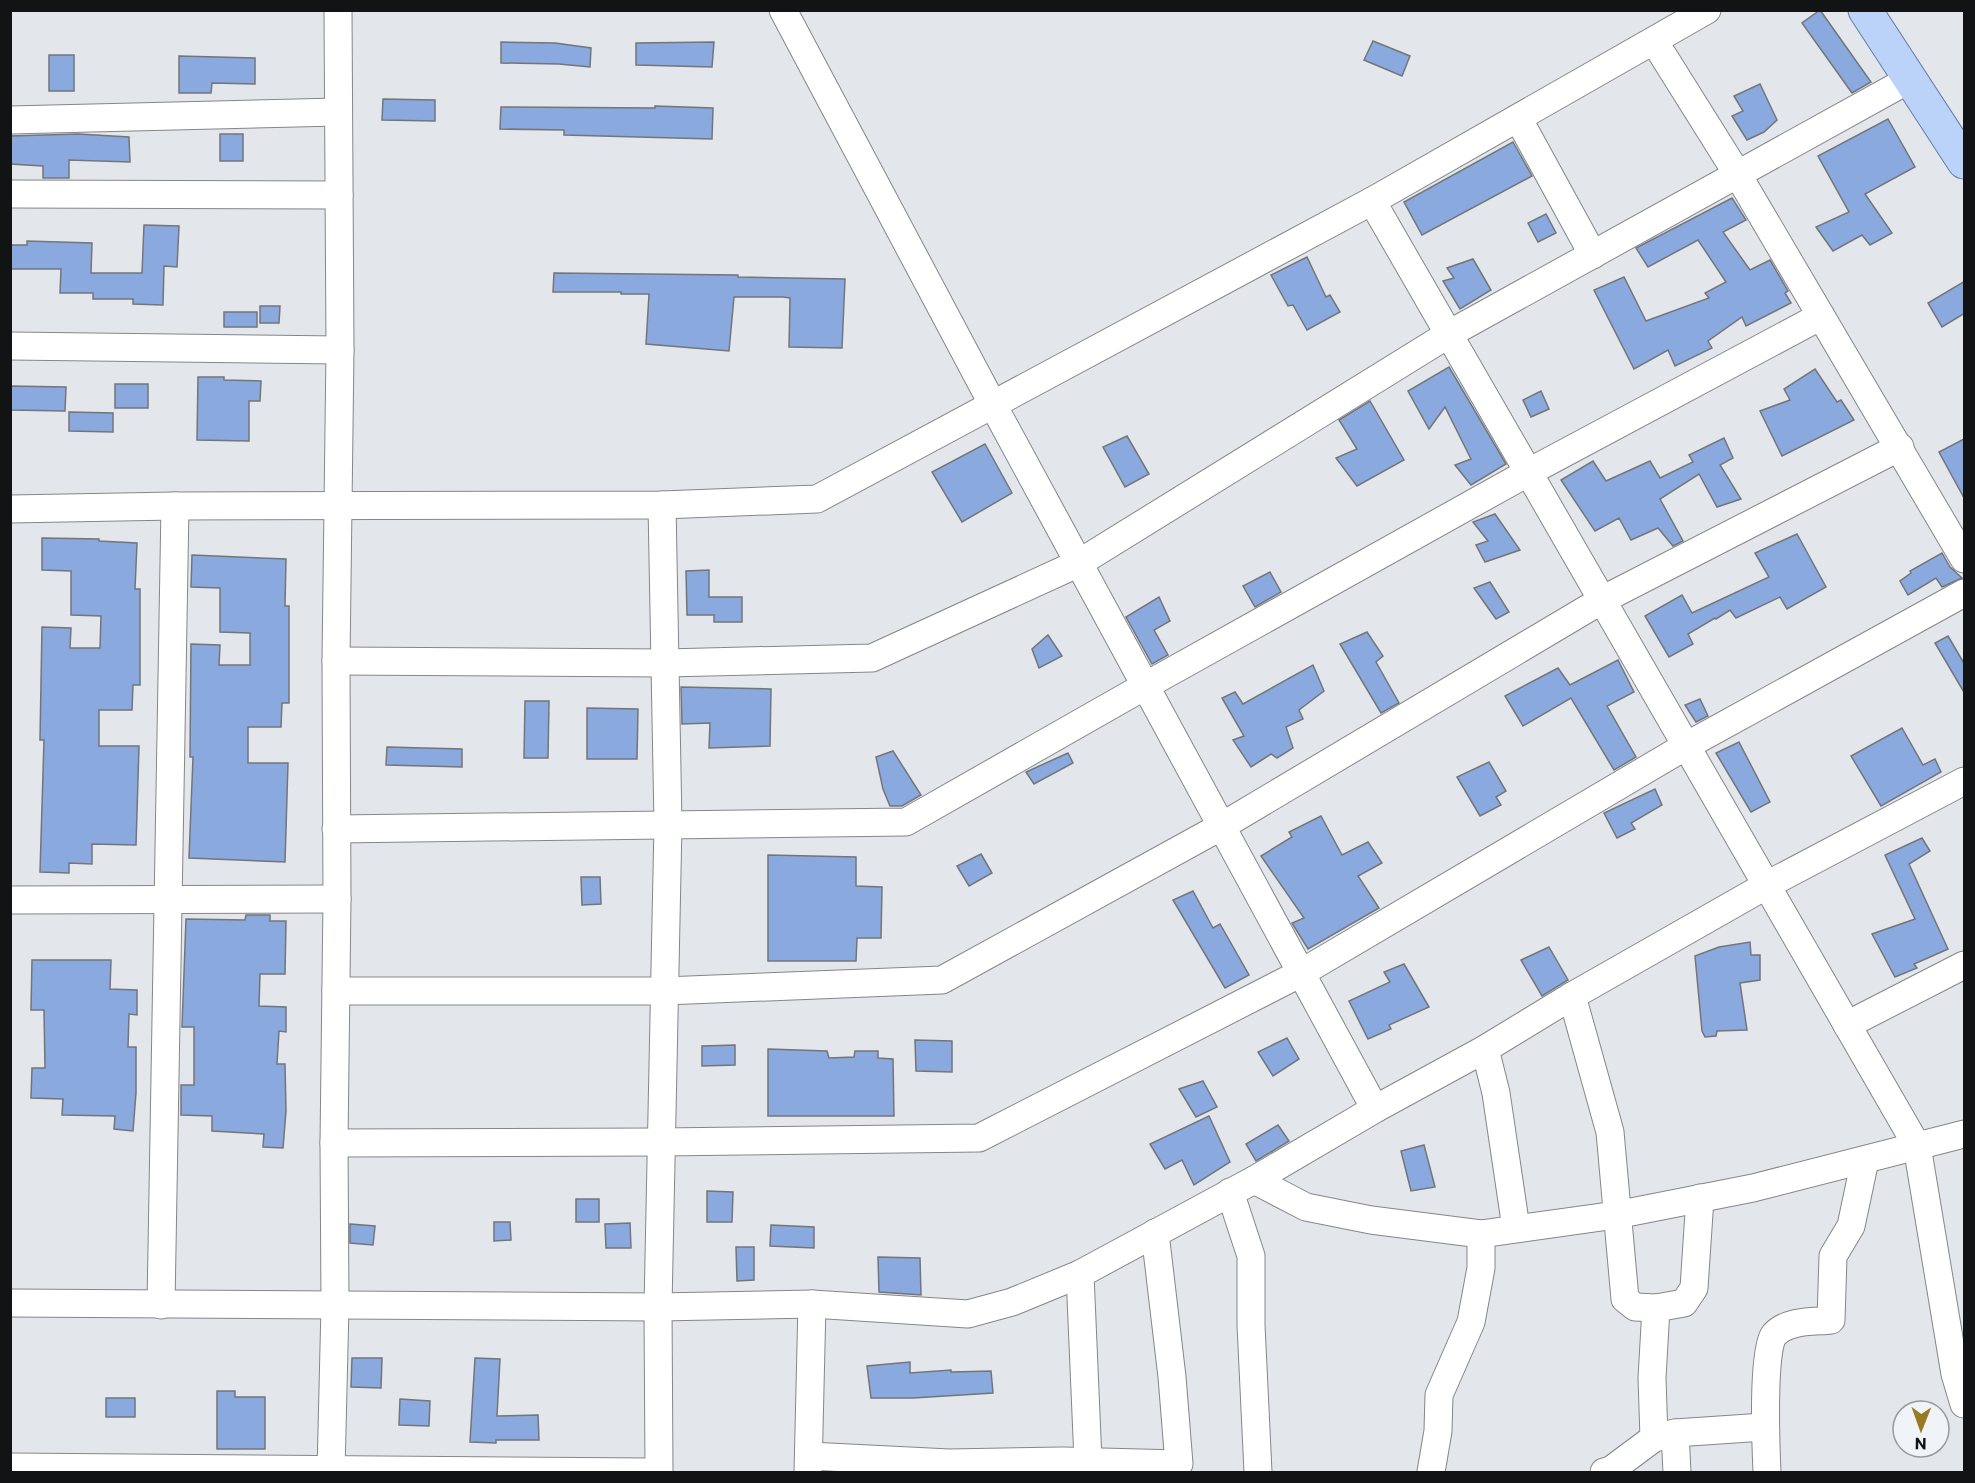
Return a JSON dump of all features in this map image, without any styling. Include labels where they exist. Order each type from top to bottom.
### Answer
[{"type":"main road","points":[[1865,10],[1965,162]]},
{"type":"street","points":[[330,1470],[334,1306],[337,898],[336,505],[340,350],[338,10]]},
{"type":"street","points":[[783,10],[993,405],[1375,1109]]},
{"type":"street","points":[[10,509],[336,505],[662,505],[817,499],[1372,201],[1707,10]]},
{"type":"street","points":[[1654,41],[1738,176],[1965,559]]},
{"type":"street","points":[[336,661],[666,663],[872,658],[1078,562],[1449,334],[1910,79]]},
{"type":"street","points":[[10,120],[338,112]]},
{"type":"street","points":[[1518,118],[1593,255]]},
{"type":"street","points":[[10,194],[339,195]]},
{"type":"street","points":[[1372,201],[1917,1146],[1955,1374],[1965,1404]]},
{"type":"street","points":[[336,830],[906,822],[1529,472],[1821,316]]},
{"type":"street","points":[[10,346],[340,350]]},
{"type":"street","points":[[336,991],[664,991],[942,980],[1221,826],[1602,600],[1900,447]]},
{"type":"street","points":[[659,1473],[658,1307],[668,824],[662,505]]},
{"type":"street","points":[[161,1305],[175,506]]},
{"type":"street","points":[[334,1143],[979,1138],[1301,973],[1686,746],[1965,593]]},
{"type":"street","points":[[10,1303],[658,1307],[812,1304],[968,1314],[1012,1302],[1080,1274],[1254,1180],[1767,885],[1965,781]]},
{"type":"street","points":[[10,900],[337,898]]},
{"type":"street","points":[[1848,1025],[1965,965]]},
{"type":"street","points":[[1572,996],[1610,1132],[1625,1299],[1635,1307],[1656,1308],[1684,1303],[1694,1288],[1700,1198]]},
{"type":"street","points":[[1485,1049],[1496,1093],[1516,1228]]},
{"type":"street","points":[[1254,1180],[1306,1208],[1371,1220],[1481,1234],[1616,1215],[1753,1188],[1965,1134]]},
{"type":"street","points":[[1767,1473],[1764,1427],[1768,1351],[1773,1336],[1787,1325],[1831,1320],[1833,1256],[1851,1226],[1865,1160]]},
{"type":"street","points":[[1230,1192],[1251,1256],[1251,1326],[1258,1473]]},
{"type":"street","points":[[812,1304],[809,1465],[950,1468],[1179,1464],[1172,1377],[1155,1233]]},
{"type":"street","points":[[1431,1473],[1438,1431],[1439,1395],[1471,1322],[1481,1268],[1481,1234]]},
{"type":"street","points":[[1071,1465],[1080,1274]]},
{"type":"street","points":[[1656,1308],[1652,1378],[1664,1436],[1677,1473]]},
{"type":"street","points":[[1604,1473],[1664,1436],[1764,1427]]},
{"type":"street","points":[[10,1467],[650,1473]]},
{"type":"building","points":[[1820,10],[1871,82],[1852,93],[1802,23]]},
{"type":"building","points":[[1373,41],[1410,56],[1402,76],[1364,60]]},
{"type":"building","points":[[501,42],[555,43],[591,48],[590,67],[501,63]]},
{"type":"building","points":[[714,42],[712,67],[636,65],[636,43]]},
{"type":"building","points":[[49,55],[74,55],[74,91],[49,91]]},
{"type":"building","points":[[179,56],[255,58],[255,84],[212,83],[211,93],[179,93]]},
{"type":"building","points":[[1760,84],[1777,120],[1764,132],[1747,140],[1732,116],[1743,111],[1734,96]]},
{"type":"building","points":[[383,99],[435,100],[435,121],[382,120]]},
{"type":"building","points":[[655,106],[713,108],[712,139],[564,135],[564,130],[500,129],[501,107],[655,108]]},
{"type":"building","points":[[1888,119],[1915,167],[1865,194],[1892,233],[1870,245],[1862,235],[1833,251],[1816,227],[1849,212],[1818,156]]},
{"type":"building","points":[[78,134],[129,137],[130,162],[69,160],[69,178],[43,178],[43,166],[10,164],[10,136]]},
{"type":"building","points":[[220,134],[243,134],[243,161],[220,161]]},
{"type":"building","points":[[1513,142],[1532,176],[1422,235],[1404,202]]},
{"type":"building","points":[[1732,198],[1746,220],[1723,232],[1750,270],[1770,260],[1788,291],[1785,293],[1791,303],[1746,326],[1742,317],[1708,341],[1712,348],[1675,366],[1668,350],[1634,369],[1594,290],[1624,277],[1646,321],[1709,298],[1705,293],[1726,282],[1698,240],[1648,267],[1636,248]]},
{"type":"building","points":[[1546,214],[1556,233],[1538,242],[1528,223]]},
{"type":"building","points":[[144,225],[179,226],[177,267],[164,266],[163,305],[133,304],[133,299],[93,299],[93,293],[60,293],[61,269],[10,269],[10,245],[27,245],[27,241],[92,243],[91,273],[142,273]]},
{"type":"building","points":[[1307,257],[1326,297],[1330,295],[1340,312],[1307,330],[1293,305],[1288,306],[1271,275]]},
{"type":"building","points":[[1473,259],[1491,290],[1460,309],[1443,281],[1454,278],[1447,268]]},
{"type":"building","points":[[554,273],[845,279],[842,348],[789,347],[790,298],[783,297],[734,297],[729,351],[646,344],[649,294],[553,292]]},
{"type":"building","points":[[1965,281],[1965,313],[1942,327],[1928,303]]},
{"type":"building","points":[[260,306],[280,306],[279,323],[260,323]]},
{"type":"building","points":[[224,312],[257,312],[257,327],[224,327]]},
{"type":"building","points":[[1449,367],[1506,464],[1471,485],[1455,465],[1471,459],[1445,407],[1429,429],[1408,391]]},
{"type":"building","points":[[1815,369],[1837,402],[1841,400],[1854,420],[1782,456],[1760,411],[1790,400],[1784,389]]},
{"type":"building","points":[[198,377],[261,381],[260,401],[249,401],[249,441],[197,440]]},
{"type":"building","points":[[115,384],[148,384],[148,408],[115,408]]},
{"type":"building","points":[[10,386],[66,387],[65,411],[10,410]]},
{"type":"building","points":[[1541,391],[1549,409],[1531,417],[1523,400]]},
{"type":"building","points":[[1370,401],[1404,460],[1357,486],[1336,458],[1357,449],[1339,420]]},
{"type":"building","points":[[69,412],[113,413],[113,432],[69,431]]},
{"type":"building","points":[[1127,436],[1149,474],[1125,487],[1103,447]]},
{"type":"building","points":[[1724,438],[1733,458],[1720,465],[1741,499],[1717,507],[1699,474],[1660,499],[1683,541],[1673,546],[1658,528],[1631,540],[1619,518],[1595,531],[1561,480],[1593,461],[1606,481],[1650,461],[1660,478],[1693,462],[1689,455]]},
{"type":"building","points":[[1964,439],[1964,498],[1939,452]]},
{"type":"building","points":[[985,444],[1012,493],[962,522],[932,472]]},
{"type":"building","points":[[1495,514],[1520,550],[1485,562],[1476,545],[1488,541],[1473,522]]},
{"type":"building","points":[[1797,534],[1826,587],[1787,609],[1780,597],[1736,618],[1730,610],[1688,634],[1693,644],[1669,657],[1645,616],[1682,595],[1692,613],[1769,577],[1755,553]]},
{"type":"building","points":[[42,538],[99,539],[99,541],[137,543],[135,589],[140,589],[140,685],[133,685],[132,710],[99,710],[99,746],[139,746],[136,845],[92,844],[92,864],[69,863],[69,873],[40,872],[44,740],[40,740],[42,627],[71,628],[70,648],[100,648],[101,616],[71,615],[71,571],[42,570]]},
{"type":"building","points":[[1942,553],[1950,567],[1962,578],[1942,587],[1936,578],[1908,595],[1900,581],[1911,573],[1910,571]]},
{"type":"building","points":[[192,555],[286,559],[285,606],[289,606],[289,703],[282,703],[281,727],[248,727],[248,763],[288,763],[285,862],[189,858],[193,757],[190,757],[191,644],[220,645],[219,665],[250,665],[250,633],[220,632],[220,588],[191,587]]},
{"type":"building","points":[[709,570],[709,597],[742,597],[742,622],[714,622],[714,615],[687,615],[686,571]]},
{"type":"building","points":[[1270,572],[1281,592],[1255,607],[1243,586]]},
{"type":"building","points":[[1490,582],[1509,612],[1496,619],[1474,588]]},
{"type":"building","points":[[1159,597],[1170,621],[1154,630],[1168,655],[1152,664],[1126,617]]},
{"type":"building","points":[[1367,632],[1383,656],[1376,662],[1399,703],[1381,713],[1340,644]]},
{"type":"building","points":[[1048,635],[1062,656],[1039,668],[1032,649]]},
{"type":"building","points":[[1948,636],[1965,665],[1965,694],[1935,643]]},
{"type":"building","points":[[1618,660],[1634,692],[1607,706],[1636,757],[1614,770],[1571,698],[1523,726],[1505,696],[1558,668],[1570,685]]},
{"type":"building","points":[[1313,665],[1324,691],[1299,710],[1303,719],[1286,727],[1293,748],[1277,758],[1271,754],[1251,767],[1233,740],[1244,736],[1222,698],[1235,692],[1243,704]]},
{"type":"building","points":[[681,687],[771,689],[770,746],[709,748],[710,723],[682,724]]},
{"type":"building","points":[[1700,699],[1708,716],[1696,722],[1685,705]]},
{"type":"building","points":[[525,701],[549,701],[548,758],[524,758]]},
{"type":"building","points":[[587,708],[638,709],[637,759],[587,759]]},
{"type":"building","points":[[1902,728],[1923,765],[1935,759],[1941,772],[1881,806],[1851,756]]},
{"type":"building","points":[[1739,742],[1770,802],[1751,812],[1716,753]]},
{"type":"building","points":[[387,747],[462,749],[462,767],[386,765]]},
{"type":"building","points":[[893,751],[921,795],[902,806],[890,806],[883,789],[876,757]]},
{"type":"building","points":[[1068,753],[1073,763],[1034,784],[1026,772]]},
{"type":"building","points":[[1489,762],[1506,791],[1496,797],[1501,805],[1480,816],[1457,777]]},
{"type":"building","points":[[1655,789],[1662,805],[1631,823],[1635,829],[1617,838],[1604,813]]},
{"type":"building","points":[[1321,816],[1342,855],[1368,842],[1382,863],[1358,876],[1379,908],[1308,949],[1292,923],[1304,918],[1261,856],[1292,837],[1289,832]]},
{"type":"building","points":[[1922,838],[1930,851],[1909,864],[1948,949],[1914,964],[1917,968],[1895,977],[1872,934],[1915,919],[1885,855]]},
{"type":"building","points":[[981,854],[992,873],[969,886],[957,866]]},
{"type":"building","points":[[768,855],[856,857],[856,886],[882,887],[881,938],[857,938],[856,961],[768,961]]},
{"type":"building","points":[[581,877],[600,877],[601,904],[582,905]]},
{"type":"building","points":[[1193,891],[1213,928],[1220,924],[1249,975],[1225,988],[1173,900]]},
{"type":"building","points":[[246,915],[270,915],[270,921],[286,921],[285,974],[260,974],[259,1006],[286,1007],[286,1032],[279,1031],[277,1064],[285,1064],[286,1111],[283,1148],[263,1147],[264,1134],[212,1131],[212,1116],[181,1115],[181,1085],[194,1085],[194,1027],[182,1027],[186,919],[245,920]]},
{"type":"building","points":[[1750,942],[1751,955],[1760,955],[1760,980],[1740,983],[1747,1030],[1717,1031],[1716,1036],[1705,1037],[1702,1031],[1695,956],[1719,947]]},
{"type":"building","points":[[1549,947],[1568,980],[1542,996],[1521,960]]},
{"type":"building","points":[[32,960],[111,960],[110,989],[137,990],[137,1015],[129,1014],[128,1047],[136,1047],[133,1131],[114,1129],[115,1116],[62,1115],[63,1099],[31,1098],[32,1068],[45,1068],[44,1010],[31,1010]]},
{"type":"building","points":[[1404,964],[1429,1007],[1389,1025],[1391,1029],[1368,1039],[1349,1001],[1390,982],[1384,972]]},
{"type":"building","points":[[1287,1038],[1299,1059],[1273,1076],[1258,1052]]},
{"type":"building","points":[[915,1040],[952,1041],[952,1072],[916,1071]]},
{"type":"building","points":[[735,1045],[735,1065],[702,1066],[702,1046]]},
{"type":"building","points":[[768,1049],[827,1051],[829,1058],[854,1057],[855,1051],[878,1051],[878,1058],[893,1059],[894,1116],[768,1116]]},
{"type":"building","points":[[1203,1081],[1217,1107],[1196,1117],[1179,1089]]},
{"type":"building","points":[[1209,1116],[1230,1162],[1194,1185],[1182,1160],[1165,1169],[1150,1144]]},
{"type":"building","points":[[1278,1125],[1289,1141],[1256,1161],[1246,1144]]},
{"type":"building","points":[[1424,1145],[1435,1187],[1411,1191],[1401,1151]]},
{"type":"building","points":[[707,1191],[733,1192],[732,1222],[707,1222]]},
{"type":"building","points":[[576,1199],[599,1199],[599,1222],[576,1222]]},
{"type":"building","points":[[494,1222],[510,1222],[511,1240],[494,1241]]},
{"type":"building","points":[[630,1223],[631,1248],[606,1248],[605,1224]]},
{"type":"building","points":[[350,1224],[375,1226],[373,1245],[350,1243]]},
{"type":"building","points":[[771,1225],[814,1227],[814,1248],[770,1246]]},
{"type":"building","points":[[736,1247],[754,1247],[754,1280],[737,1281]]},
{"type":"building","points":[[878,1257],[920,1258],[921,1295],[879,1292]]},
{"type":"building","points":[[352,1358],[382,1358],[381,1388],[351,1387]]},
{"type":"building","points":[[475,1358],[500,1359],[497,1416],[538,1415],[539,1440],[470,1442]]},
{"type":"building","points":[[910,1362],[910,1373],[951,1370],[951,1372],[991,1371],[993,1393],[871,1398],[867,1366]]},
{"type":"building","points":[[217,1391],[235,1391],[235,1397],[265,1397],[265,1449],[217,1449]]},
{"type":"building","points":[[106,1398],[135,1398],[135,1417],[106,1417]]},
{"type":"building","points":[[400,1399],[430,1401],[429,1426],[399,1425]]}]
